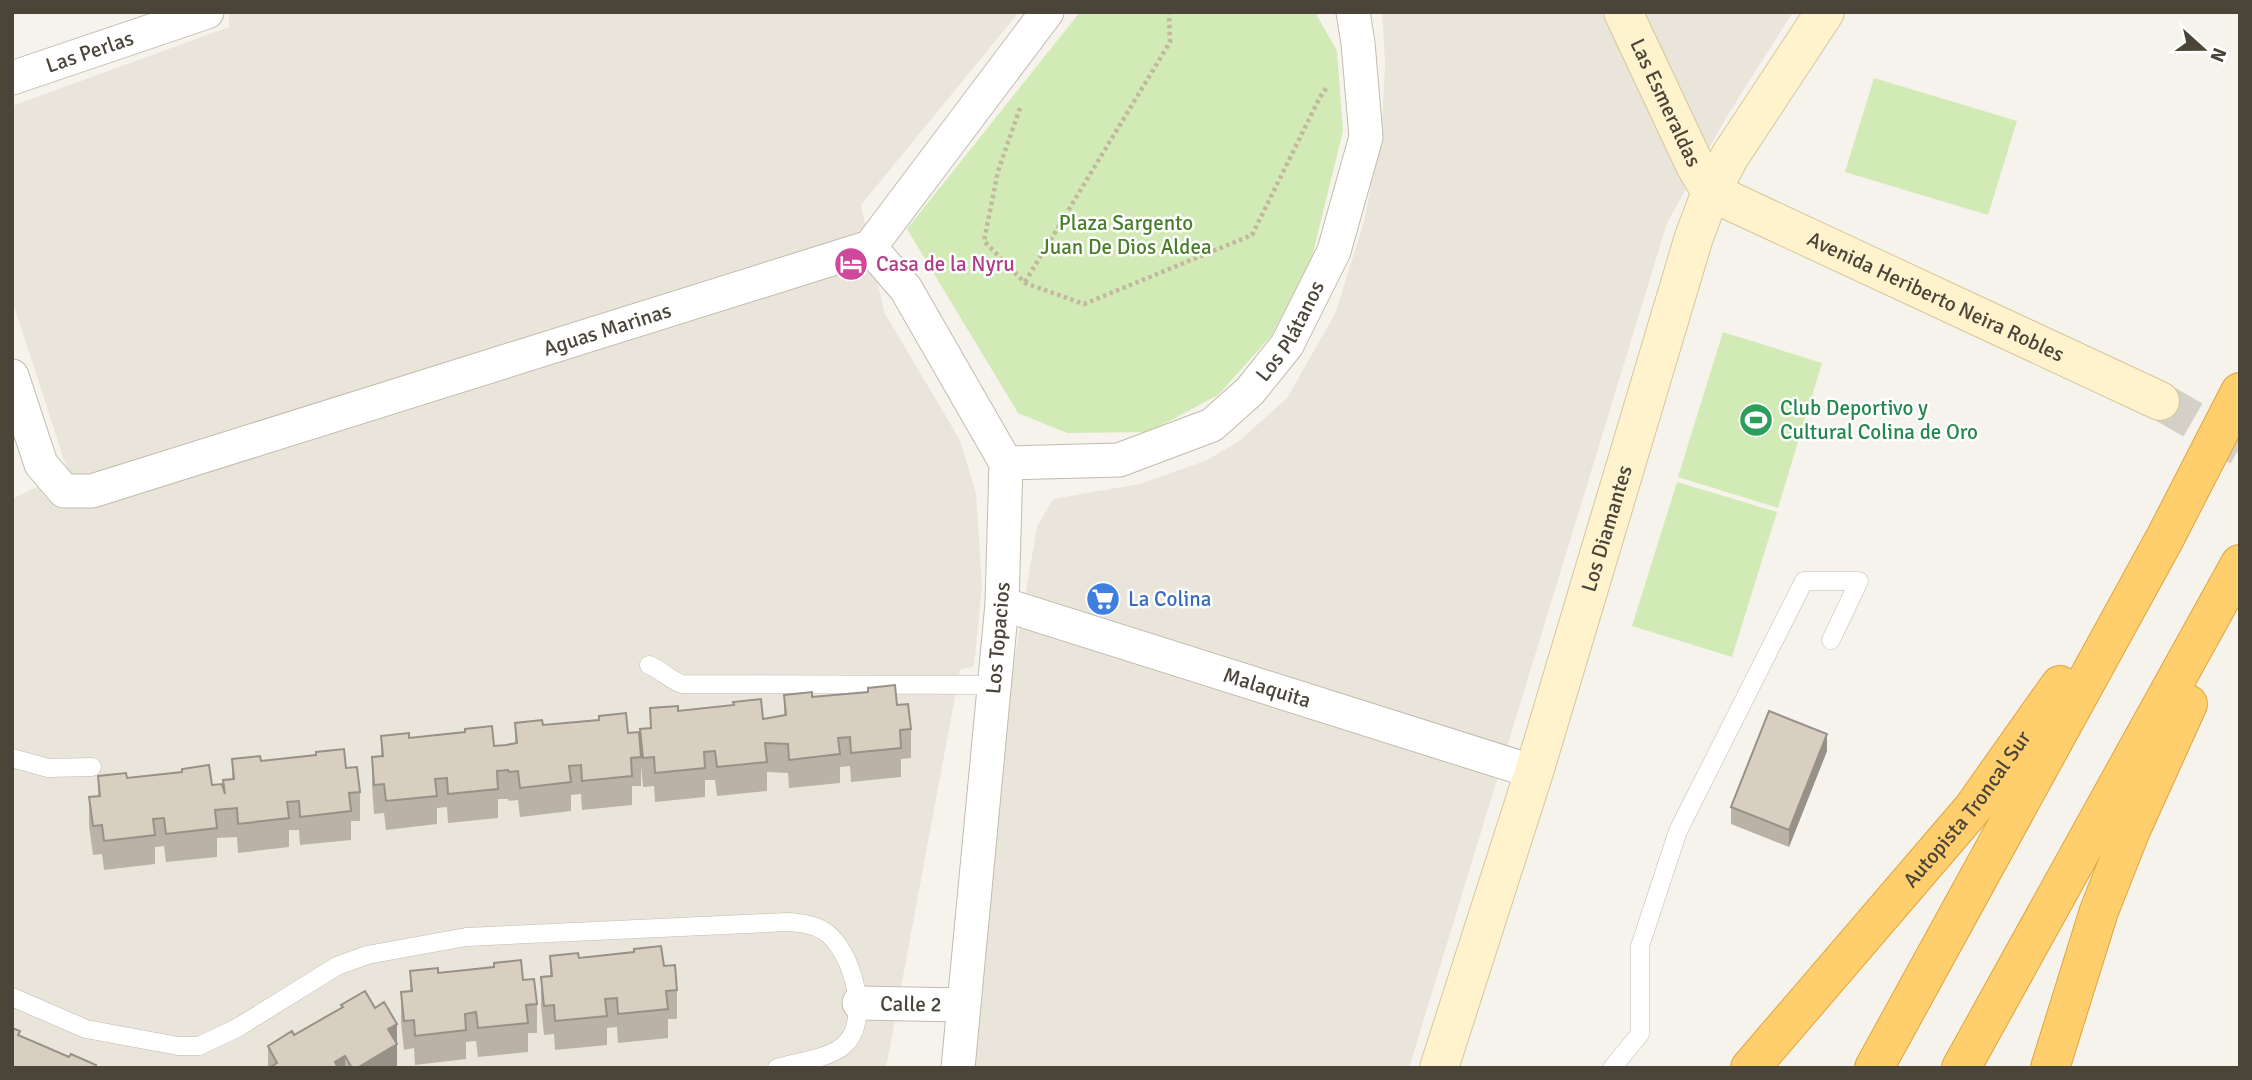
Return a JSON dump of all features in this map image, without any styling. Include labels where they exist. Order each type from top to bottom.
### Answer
[{"type":"highway","name":"Autopista Troncal Sur","points":[[1874,1068],[2165,538],[2240,392]]},
{"type":"highway","name":"Autopista Troncal Sur","points":[[1750,1068],[1973,808],[2165,538]]},
{"type":"highway","points":[[1961,1068],[2240,564]]},
{"type":"highway","points":[[2050,1068],[2099,911],[2126,842],[2240,591]]},
{"type":"street","name":"Las Perlas","points":[[12,78],[207,12]]},
{"type":"street","points":[[1006,463],[906,289],[870,247],[1047,12]]},
{"type":"street","name":"Las Esmeraldas","points":[[1623,12],[1695,165],[1711,192]]},
{"type":"street","name":"Los Diamantes","points":[[1439,1068],[1534,772],[1694,237],[1711,192],[1730,156],[1825,12]]},
{"type":"street","name":"Los Plátanos","points":[[1006,463],[1119,460],[1212,425],[1250,391],[1287,345],[1334,251],[1366,136],[1355,27]]},
{"type":"street","name":"Avenida Heriberto Neira Robles","points":[[1711,192],[2160,401]]},
{"type":"street","name":"Aguas Marinas","points":[[12,376],[41,464],[64,491],[92,491],[870,247]]},
{"type":"street","name":"Los Topacios","points":[[958,1068],[1002,604],[1006,463]]},
{"type":"street","name":"Malaquita","points":[[1002,604],[1534,772]]},
{"type":"street","name":"Calle 2","points":[[859,1003],[962,1005]]},
{"type":"lane","points":[[1612,1068],[1640,1034],[1640,946],[1678,831],[1804,582],[1859,581],[1831,640]]},
{"type":"lane","points":[[649,665],[682,684],[994,685]]},
{"type":"lane","points":[[12,758],[48,768],[92,767]]},
{"type":"lane","points":[[12,997],[86,1029],[178,1046],[199,1046],[237,1028],[337,966],[367,955],[467,937],[788,922],[809,924],[825,931],[847,960],[859,1003],[854,1029],[846,1045],[834,1052],[777,1068]]},
{"type":"path","points":[[1025,283],[1170,43],[1170,12]]},
{"type":"path","points":[[1023,97],[998,171],[984,241],[1025,283],[1084,304],[1252,235],[1355,27]]},
{"type":"shaded area","points":[[229,12],[1019,12],[861,205],[884,312],[960,440],[976,494],[982,585],[974,666],[960,670],[886,1068],[12,1068],[12,499],[68,472],[12,300],[12,106],[229,27]]},
{"type":"shaded area","points":[[1382,12],[1793,12],[1729,113],[1667,223],[1409,1068],[973,1068],[1012,673],[1037,527],[1053,499],[1140,484],[1205,461],[1238,442],[1287,398],[1336,312],[1365,218],[1382,122],[1385,65]]},
{"type":"green space","name":"Plaza Sargento Juan De Dios Aldea","points":[[1080,12],[1315,12],[1337,51],[1343,131],[1312,257],[1272,335],[1218,395],[1149,432],[1067,433],[1018,413],[907,229]]},
{"type":"green space","points":[[1874,78],[2017,121],[1988,215],[1845,172]]},
{"type":"green space","points":[[1723,332],[1822,363],[1778,508],[1678,477]]},
{"type":"green space","points":[[1677,482],[1777,512],[1732,657],[1632,626]]},
{"type":"building","points":[[895,685],[897,705],[908,704],[911,729],[900,730],[901,748],[851,753],[850,737],[838,738],[840,754],[789,760],[788,744],[765,743],[767,762],[717,767],[715,751],[704,752],[705,768],[655,773],[654,757],[643,758],[640,729],[651,728],[650,708],[678,706],[678,711],[761,699],[763,719],[786,715],[784,695],[812,692],[812,697],[868,692],[868,688]]},
{"type":"building","points":[[1769,711],[1827,734],[1789,830],[1731,807]]},
{"type":"building","points":[[626,713],[628,733],[639,732],[641,757],[631,758],[632,776],[582,781],[581,765],[569,766],[571,782],[520,788],[518,771],[497,771],[498,789],[448,794],[447,778],[435,779],[437,796],[386,801],[384,784],[374,785],[372,757],[383,756],[381,736],[409,733],[409,738],[492,726],[494,746],[506,745],[517,743],[515,723],[542,720],[543,725],[599,720],[599,716]]},
{"type":"building","points":[[344,749],[346,768],[357,767],[360,792],[349,793],[351,811],[300,817],[299,801],[287,802],[289,818],[238,824],[237,808],[215,810],[217,828],[166,834],[164,818],[153,819],[155,835],[104,841],[102,825],[93,826],[89,797],[100,796],[98,776],[126,773],[127,778],[182,772],[182,769],[209,765],[212,785],[222,784],[225,794],[223,780],[234,779],[232,759],[260,756],[261,761]]},
{"type":"building","points":[[661,946],[664,966],[675,965],[677,990],[666,991],[668,1009],[618,1014],[617,998],[605,999],[607,1016],[555,1021],[554,1005],[544,1006],[541,977],[552,976],[550,956],[578,953],[579,958]]},
{"type":"building","points":[[521,960],[523,980],[534,979],[537,1004],[526,1005],[528,1023],[478,1028],[476,1012],[465,1014],[466,1030],[415,1036],[414,1020],[404,1021],[401,992],[412,991],[410,971],[438,968],[438,973],[494,967],[494,963]]},
{"type":"building","points":[[365,991],[375,1008],[384,1002],[397,1024],[388,1029],[397,1044],[357,1068],[352,1068],[345,1056],[335,1062],[338,1068],[269,1068],[277,1063],[268,1046],[292,1031],[294,1035]]},
{"type":"building","points":[[12,1028],[20,1031],[18,1035],[69,1057],[71,1054],[96,1065],[95,1068],[12,1068]]},
{"type":"tunnel","points":[[2160,401],[2240,447]]},
{"type":"place","name":"Casa de la Nyru","points":[[851,264]]},
{"type":"place","name":"Club Deportivo y Cultural Colina de Oro","points":[[1756,420]]},
{"type":"place","name":"La Colina","points":[[1103,599]]}]
